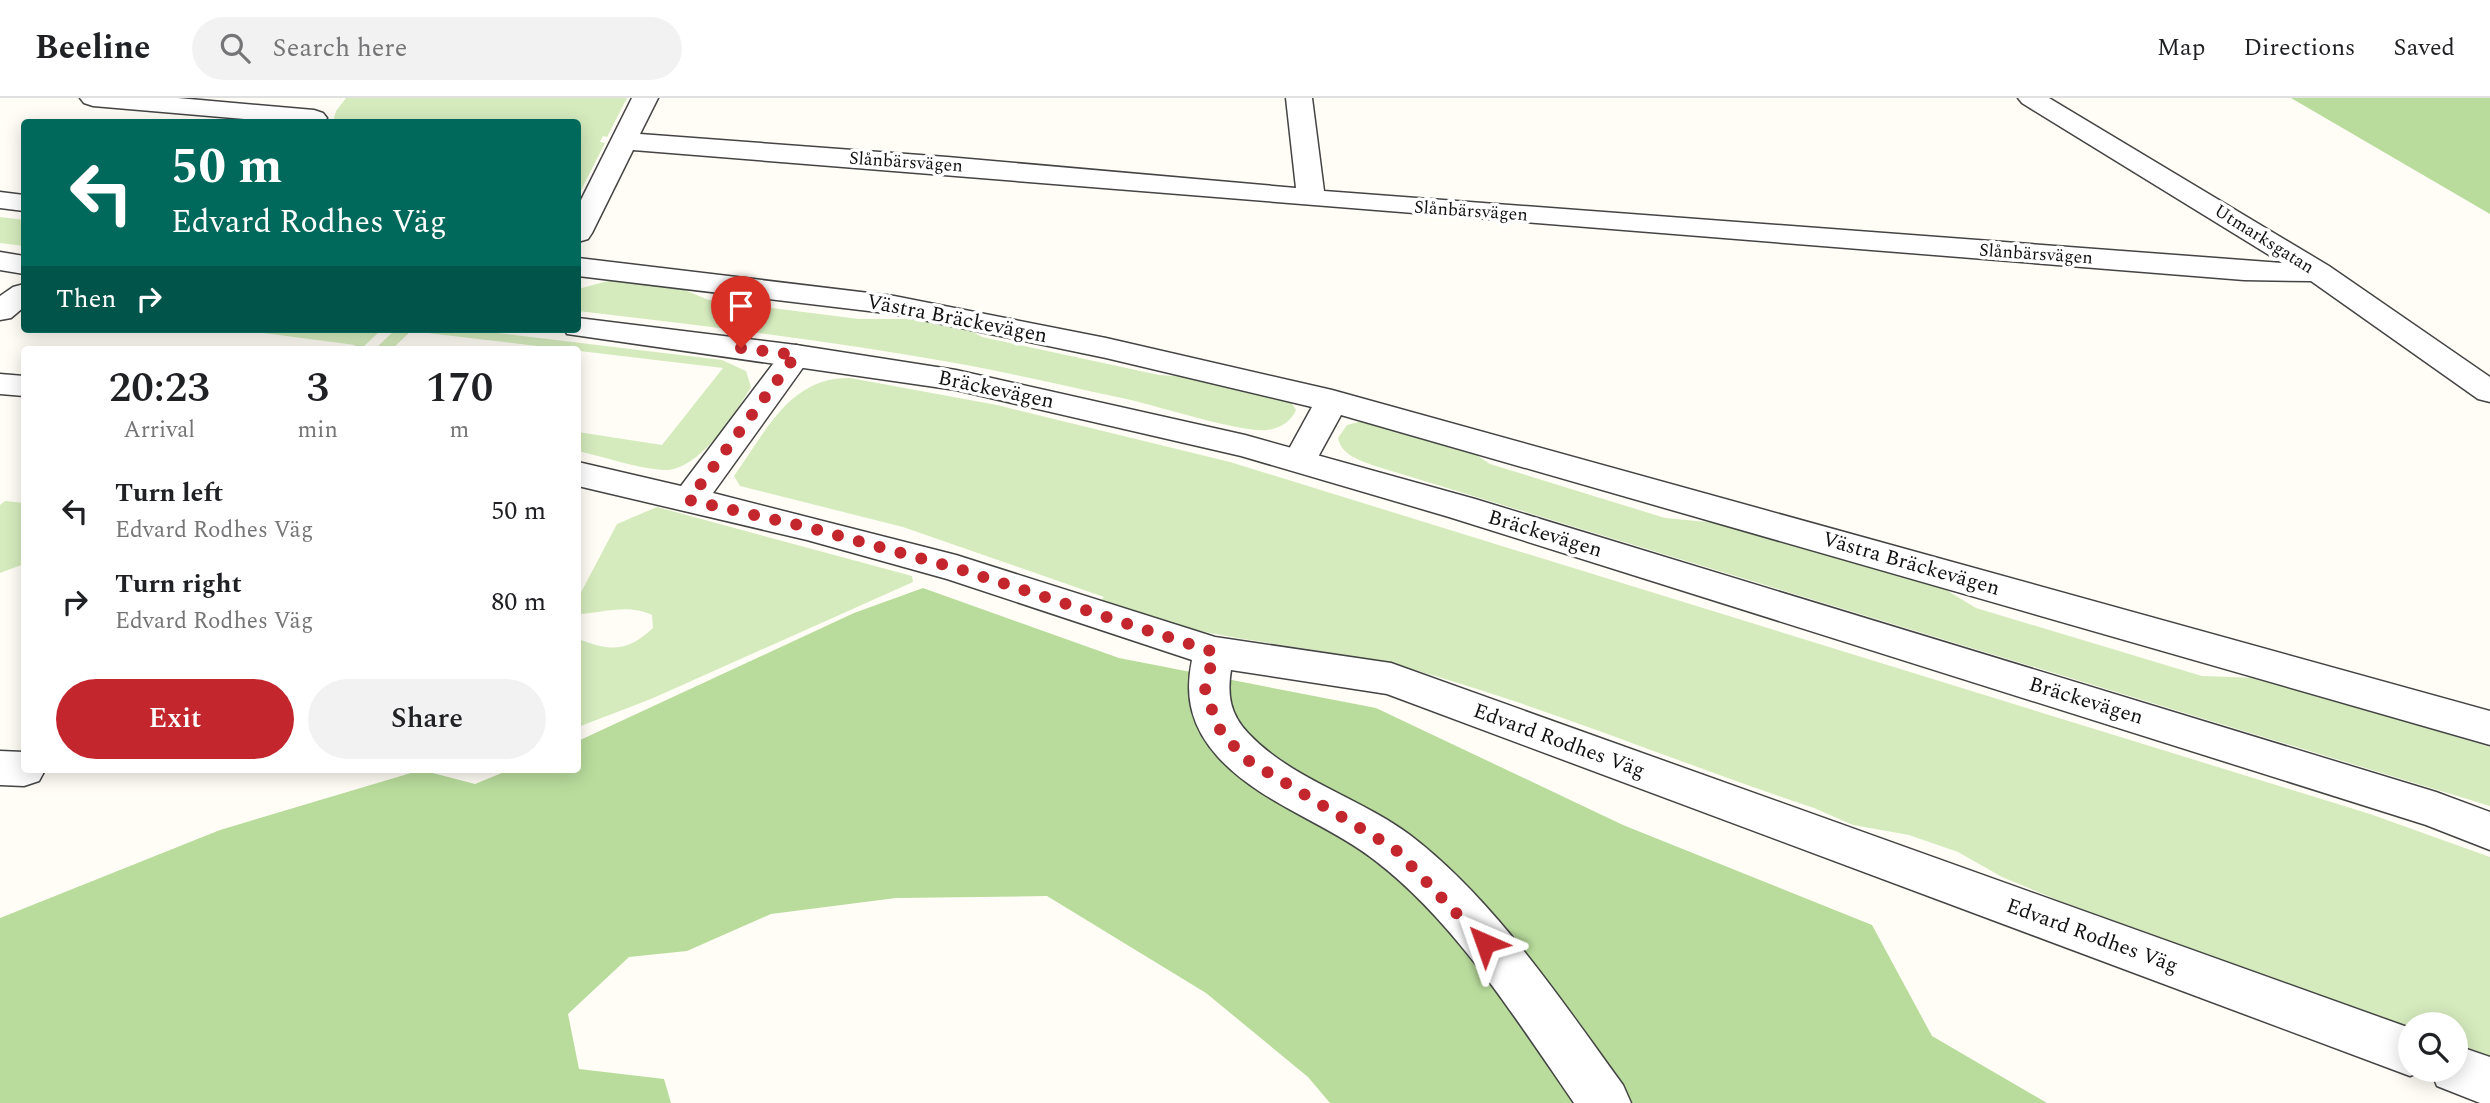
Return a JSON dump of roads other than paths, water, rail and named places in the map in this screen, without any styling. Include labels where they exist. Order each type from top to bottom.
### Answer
[{"type":"street","points":[[93,98],[319,113]]},
{"type":"street","points":[[581,227],[645,98]]},
{"type":"street","points":[[1299,98],[1311,198]]},
{"type":"street","name":"Utmarksgatan","points":[[2031,98],[2318,272],[2490,392]]},
{"type":"street","name":"Slånbärsvägen","points":[[625,141],[2244,271],[2318,272]]},
{"type":"street","points":[[0,200],[21,203]]},
{"type":"street","points":[[0,261],[21,264]]},
{"type":"street","name":"Västra Bräckevägen","points":[[581,267],[894,305],[1106,348],[1332,401],[2490,728]]},
{"type":"street","points":[[0,311],[21,295]]},
{"type":"street","name":"Bräckevägen","points":[[581,327],[796,355],[956,380],[1300,460],[2436,810],[2490,831]]},
{"type":"street","points":[[689,500],[796,355]]},
{"type":"street","points":[[0,384],[21,386]]},
{"type":"street","points":[[1300,460],[1332,401]]},
{"type":"street","name":"Edvard Rodhes Väg","points":[[581,475],[807,527],[956,568],[1214,652],[1391,679],[2398,1048]]},
{"type":"street","points":[[1214,652],[1205,690],[1218,727],[1244,758],[1395,849],[1505,964],[1605,1103]]},
{"type":"street","points":[[0,768],[21,769]]},
{"type":"street","points":[[2468,1074],[2490,1082]]}]
